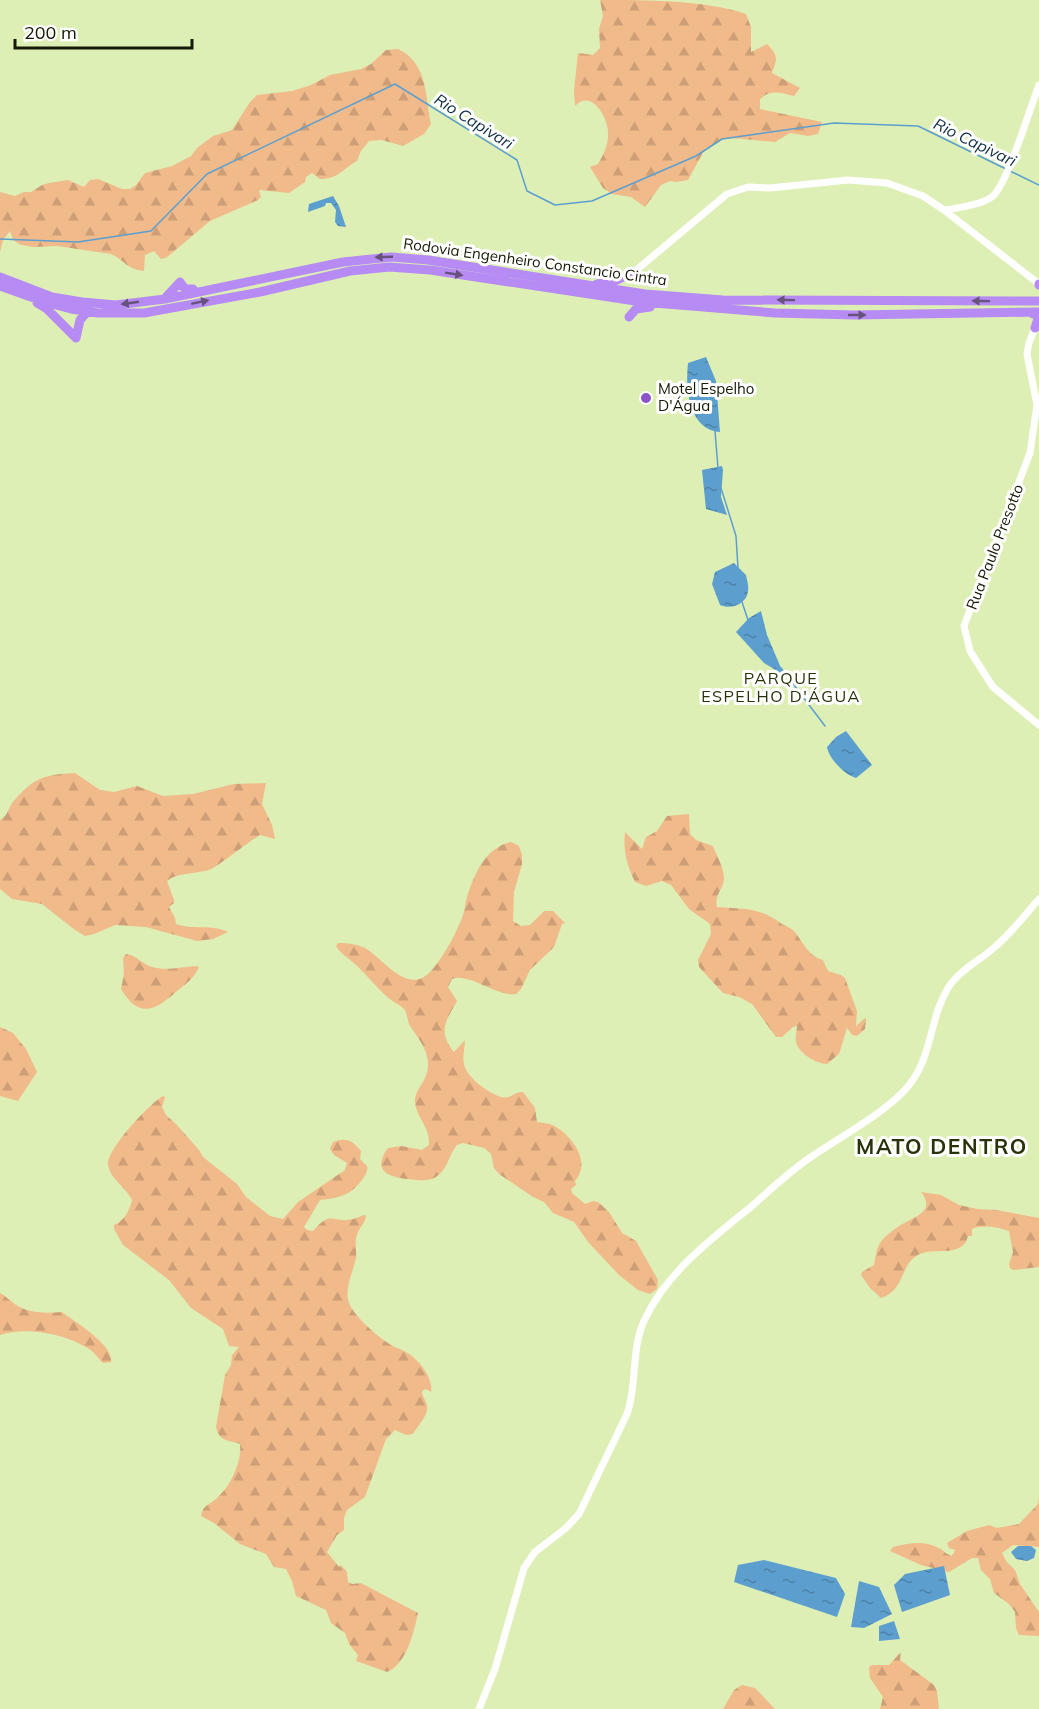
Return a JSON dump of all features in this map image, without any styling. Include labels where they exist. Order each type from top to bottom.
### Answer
[{"type":"highway","name":"Rodovia Engenheiro Constancio Cintra","points":[[0,277],[52,297],[117,305],[165,299],[180,282],[182,287],[190,290],[227,282],[256,281],[344,262],[391,257],[428,260],[645,294],[723,300],[1011,301],[1039,299]]},
{"type":"highway","name":"Rodovia Engenheiro Constancio Cintra","points":[[0,285],[45,303],[87,312],[144,313],[260,292],[350,272],[389,267],[430,270],[642,302],[775,313],[855,315],[1039,312]]},
{"type":"highway","points":[[585,286],[615,281],[634,272]]},
{"type":"highway","points":[[634,272],[630,282],[631,287],[645,294]]},
{"type":"highway","points":[[11,290],[48,309],[76,338],[80,320],[87,312]]},
{"type":"highway","points":[[594,296],[623,305],[628,310],[629,317],[636,309],[645,307],[671,310],[731,309]]},
{"type":"highway","points":[[1010,312],[1037,314],[1039,318],[1037,326]]},
{"type":"street","points":[[944,210],[964,207],[992,198],[1003,183],[1039,85]]},
{"type":"street","points":[[634,272],[728,194],[748,188],[848,180],[887,183],[923,196],[1039,285]]},
{"type":"street","name":"Rua Paulo Presotto","points":[[1037,326],[1029,343],[1027,354],[1037,405],[1030,453],[964,626],[970,651],[993,687],[1039,725]]},
{"type":"street","points":[[479,1709],[495,1669],[524,1568],[535,1552],[566,1528],[579,1514],[627,1414],[632,1397],[638,1339],[645,1317],[656,1298],[704,1246],[810,1158],[878,1113],[911,1083],[924,1061],[940,1007],[949,986],[998,945],[1039,899]]},
{"type":"green space","points":[[600,0],[694,3],[746,14],[751,27],[751,52],[767,44],[776,58],[772,73],[800,88],[794,96],[776,93],[764,96],[760,99],[760,109],[822,122],[818,134],[808,136],[790,133],[775,142],[731,138],[722,140],[705,149],[688,180],[670,181],[661,185],[645,207],[631,197],[612,194],[603,188],[590,167],[598,164],[606,149],[608,131],[605,118],[592,102],[581,102],[575,106],[574,90],[578,53],[593,55],[600,48],[599,29],[603,16]]},
{"type":"green space","points":[[398,49],[415,63],[424,81],[431,124],[424,134],[403,146],[382,140],[369,141],[357,161],[336,175],[320,179],[312,173],[306,177],[305,182],[289,193],[260,190],[261,197],[258,200],[210,221],[166,258],[161,259],[154,251],[145,255],[144,271],[130,267],[111,254],[57,246],[21,245],[13,240],[10,231],[3,240],[0,252],[0,192],[15,196],[31,192],[42,185],[68,180],[84,187],[90,180],[98,179],[122,189],[130,189],[145,173],[172,166],[191,156],[197,148],[213,136],[232,130],[257,95],[292,91],[311,85],[330,75],[361,69],[371,64],[386,50]]},
{"type":"green space","points":[[75,773],[100,790],[114,792],[137,786],[163,796],[193,794],[234,784],[266,783],[262,804],[272,825],[275,839],[260,835],[213,868],[177,876],[167,881],[174,900],[169,907],[176,924],[215,928],[228,932],[213,939],[197,941],[146,927],[115,925],[85,936],[42,904],[12,899],[0,889],[0,820],[5,816],[11,804],[34,782],[47,776]]},
{"type":"green space","points":[[689,814],[690,834],[696,840],[713,846],[723,870],[724,879],[717,899],[717,907],[751,910],[774,918],[794,931],[810,952],[823,960],[828,971],[845,978],[857,1011],[856,1026],[865,1018],[865,1029],[857,1036],[852,1035],[847,1028],[839,1054],[827,1064],[813,1060],[803,1053],[797,1045],[797,1026],[782,1037],[776,1037],[752,1004],[739,997],[723,993],[699,967],[698,960],[711,934],[710,924],[689,909],[671,885],[662,881],[646,886],[635,882],[626,858],[625,832],[642,849],[646,837],[657,831],[667,816]]},
{"type":"green space","points":[[511,842],[519,846],[522,855],[522,864],[514,892],[513,921],[521,926],[530,925],[544,911],[553,911],[565,923],[562,924],[554,947],[530,970],[516,994],[500,992],[466,979],[452,979],[448,987],[457,1001],[445,1026],[446,1038],[454,1052],[465,1040],[464,1064],[478,1084],[504,1098],[523,1092],[535,1108],[537,1122],[558,1128],[574,1144],[581,1158],[581,1165],[575,1181],[576,1185],[571,1189],[572,1193],[585,1204],[598,1202],[609,1212],[622,1233],[636,1241],[658,1280],[657,1289],[650,1294],[638,1290],[619,1275],[588,1242],[574,1222],[553,1213],[544,1202],[499,1174],[494,1168],[491,1154],[484,1148],[463,1143],[457,1145],[440,1174],[430,1180],[400,1178],[388,1174],[382,1167],[381,1162],[388,1148],[401,1146],[422,1150],[429,1145],[428,1133],[415,1102],[415,1097],[428,1069],[426,1053],[409,1024],[404,1009],[385,995],[336,946],[341,943],[362,947],[405,978],[414,980],[422,978],[436,966],[453,937],[463,915],[473,879],[482,863],[495,849]]},
{"type":"green space","points":[[126,954],[148,966],[157,968],[199,967],[190,980],[162,1003],[148,1009],[141,1008],[134,1005],[121,989],[124,974],[123,958]]},
{"type":"green space","points":[[0,1027],[13,1033],[26,1049],[37,1072],[18,1101],[0,1096]]},
{"type":"green space","points":[[163,1096],[165,1097],[162,1107],[166,1115],[203,1157],[237,1184],[246,1197],[270,1216],[283,1219],[298,1202],[345,1170],[347,1163],[334,1155],[330,1149],[333,1142],[346,1140],[352,1142],[361,1151],[360,1159],[367,1166],[364,1177],[351,1191],[345,1195],[320,1200],[304,1227],[313,1231],[328,1219],[346,1220],[366,1215],[356,1238],[356,1258],[348,1292],[349,1303],[372,1331],[409,1354],[419,1363],[427,1374],[431,1386],[431,1392],[426,1389],[422,1391],[427,1410],[422,1421],[413,1434],[406,1435],[395,1430],[386,1439],[365,1497],[347,1510],[344,1530],[337,1535],[327,1552],[339,1567],[341,1565],[347,1572],[348,1582],[361,1583],[418,1613],[405,1655],[394,1668],[387,1672],[356,1661],[358,1655],[349,1644],[345,1633],[331,1623],[326,1610],[296,1596],[286,1569],[274,1567],[266,1554],[240,1544],[214,1523],[201,1516],[204,1508],[226,1488],[239,1459],[240,1444],[222,1438],[216,1427],[225,1375],[231,1365],[232,1355],[239,1347],[229,1346],[223,1329],[191,1308],[169,1280],[123,1245],[114,1225],[126,1215],[132,1200],[112,1175],[108,1165],[109,1158],[121,1138],[139,1117]]},
{"type":"green space","points":[[921,1192],[941,1195],[959,1205],[977,1209],[1039,1218],[1039,1267],[1013,1270],[1010,1268],[1013,1252],[1009,1231],[985,1226],[972,1229],[972,1236],[968,1236],[965,1243],[955,1250],[926,1252],[913,1258],[895,1289],[881,1298],[870,1288],[861,1275],[862,1272],[874,1265],[883,1239],[924,1210],[925,1199]]},
{"type":"green space","points":[[0,1293],[27,1310],[44,1313],[62,1312],[100,1341],[110,1355],[111,1362],[103,1363],[94,1353],[80,1344],[46,1333],[21,1331],[0,1335]]},
{"type":"green space","points":[[1039,1496],[1039,1547],[1013,1545],[1002,1553],[1015,1570],[1020,1584],[1039,1612],[1039,1636],[1019,1635],[1015,1612],[1009,1604],[994,1593],[990,1579],[981,1570],[978,1558],[972,1558],[949,1572],[921,1565],[890,1551],[893,1547],[922,1543],[934,1545],[952,1556],[955,1550],[949,1548],[947,1543],[967,1531],[989,1525],[997,1528],[1019,1524],[1038,1504]]},
{"type":"green space","points":[[901,1652],[900,1660],[934,1685],[939,1709],[880,1709],[883,1697],[870,1678],[869,1667],[889,1665]]},
{"type":"green space","points":[[742,1685],[755,1688],[775,1709],[723,1709],[734,1690]]},
{"type":"water","points":[[333,196],[346,227],[338,226],[335,222],[336,210],[331,203],[326,203],[325,206],[308,212],[309,204]]},
{"type":"water","points":[[706,357],[716,381],[720,432],[710,430],[695,416],[689,396],[688,363]]},
{"type":"water","points":[[722,466],[721,497],[727,515],[706,509],[702,470]]},
{"type":"water","points":[[734,563],[746,575],[748,591],[742,602],[729,607],[720,605],[712,584],[715,572]]},
{"type":"water","points":[[761,611],[767,635],[784,675],[764,663],[736,632],[749,618]]},
{"type":"water","points":[[846,731],[872,765],[856,778],[838,766],[828,752],[827,747],[836,737]]},
{"type":"water","points":[[1018,1546],[1031,1546],[1036,1550],[1034,1558],[1027,1561],[1016,1559],[1011,1552]]},
{"type":"water","points":[[764,1560],[836,1578],[845,1594],[837,1617],[734,1582],[738,1565]]},
{"type":"water","points":[[944,1566],[950,1595],[902,1612],[894,1585],[905,1574]]},
{"type":"water","points":[[859,1581],[879,1587],[892,1614],[864,1628],[851,1627]]},
{"type":"water","points":[[894,1621],[900,1639],[879,1641],[879,1626]]},
{"type":"waterway","name":"Rio Capivari","points":[[0,239],[78,242],[151,231],[207,174],[395,84],[517,160],[527,191],[555,205],[592,201],[696,156],[722,139],[834,123],[918,126],[1006,169]]},
{"type":"waterway","name":"Rio Capivari","points":[[1010,171],[1039,185]]},
{"type":"waterway","points":[[715,431],[718,468]]},
{"type":"waterway","points":[[721,488],[736,536],[738,568]]},
{"type":"waterway","points":[[742,602],[748,620]]},
{"type":"waterway","points":[[781,668],[825,726]]},
{"type":"place","name":"Motel Espelho D'Água","points":[[646,398]]},
{"type":"district","name":"PARQUE ESPELHO D'ÁGUA","points":[[781,687]]},
{"type":"district","name":"MATO DENTRO","points":[[942,1147]]}]
